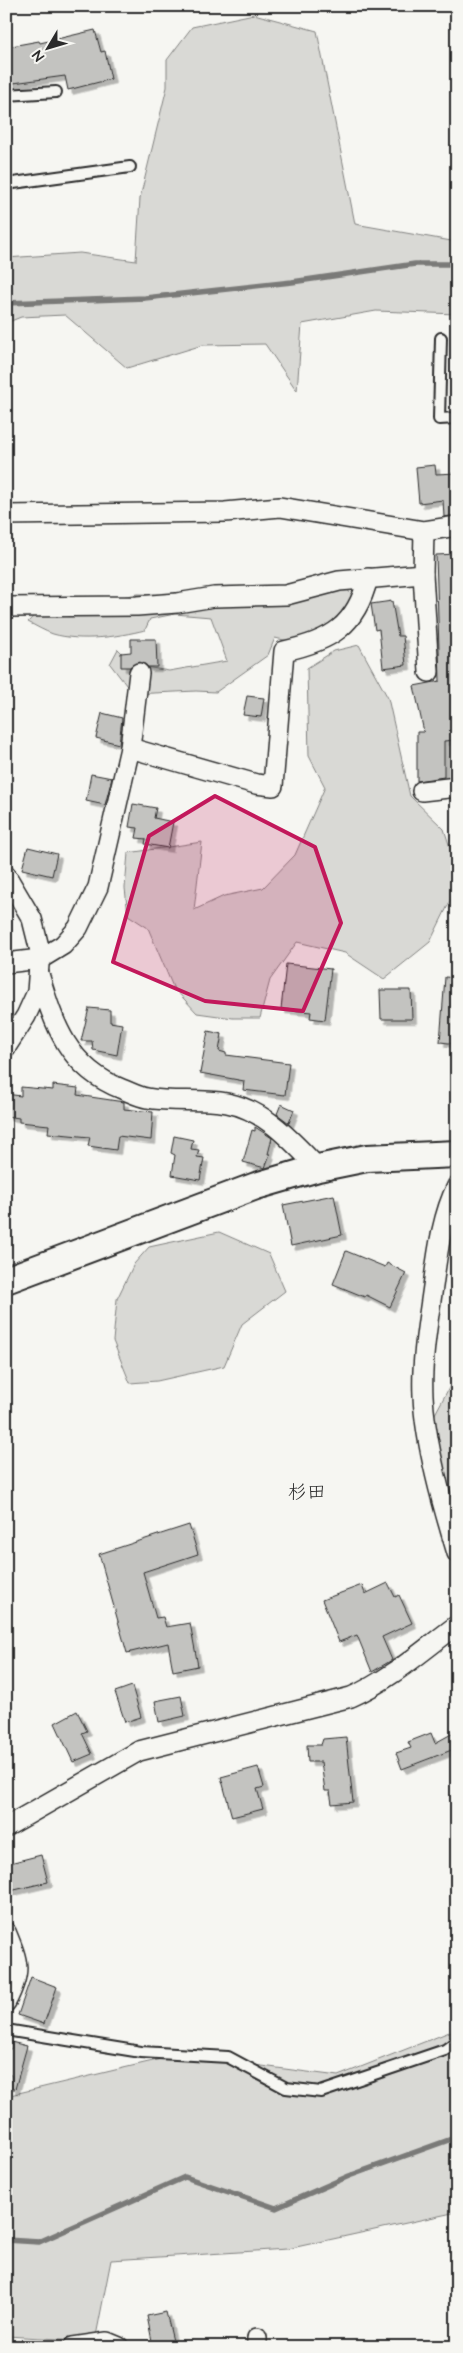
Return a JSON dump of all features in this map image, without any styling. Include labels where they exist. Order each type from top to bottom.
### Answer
[{"type":"street","points":[[6,515],[225,512],[280,507],[424,531],[457,526]]},
{"type":"street","points":[[424,531],[423,574],[429,672]]},
{"type":"street","points":[[6,607],[137,606],[178,603],[214,597],[286,595],[339,581],[423,574]]},
{"type":"street","points":[[130,748],[256,784],[273,786],[284,651],[315,644],[346,624],[362,600],[368,578]]},
{"type":"street","points":[[6,963],[39,966],[63,945],[78,928],[98,887],[130,748],[139,673]]},
{"type":"street","points":[[422,791],[457,787]]},
{"type":"street","points":[[6,876],[32,919],[40,951],[37,992],[26,1016],[6,1047]]},
{"type":"street","points":[[39,966],[52,1018],[68,1048],[83,1066],[108,1083],[146,1098],[227,1103],[254,1113],[285,1133],[318,1168]]},
{"type":"street","points":[[6,1280],[256,1186],[318,1168],[367,1158],[457,1154]]},
{"type":"street","points":[[457,1186],[452,1195],[438,1253],[427,1332],[423,1397],[433,1461],[457,1553]]},
{"type":"street","points":[[6,1827],[139,1751],[351,1698],[391,1675],[457,1625]]},
{"type":"street","points":[[6,1932],[18,1961],[13,1988],[6,2002]]},
{"type":"street","points":[[73,2347],[107,2342],[119,2347]]},
{"type":"lane","points":[[6,95],[56,92]]},
{"type":"lane","points":[[6,184],[130,167]]},
{"type":"lane","points":[[441,338],[439,419],[457,418]]},
{"type":"lane","points":[[6,2030],[140,2052],[228,2057],[286,2088],[321,2092],[446,2050],[457,2041]]},
{"type":"highlighted area","points":[[215,796],[315,847],[341,923],[303,1011],[205,1001],[113,962],[149,836]]},
{"type":"shaded area","points":[[254,14],[317,31],[355,224],[457,242],[457,314],[376,311],[302,324],[297,391],[265,344],[203,345],[127,368],[65,315],[21,317],[6,323],[6,258],[80,253],[136,261],[140,198],[167,87],[167,60],[192,27]]},
{"type":"shaded area","points":[[343,584],[358,603],[306,645],[275,638],[268,655],[216,692],[133,694],[110,664],[118,649],[134,665],[169,671],[227,661],[211,617],[175,614],[150,619],[145,630],[123,635],[87,638],[53,634],[28,622],[44,605],[94,602],[138,594],[182,595]]},
{"type":"shaded area","points":[[359,645],[388,698],[410,796],[444,829],[457,869],[457,887],[430,942],[384,979],[345,953],[297,942],[270,980],[260,1018],[233,1018],[197,1013],[173,987],[148,928],[128,915],[125,888],[128,853],[202,842],[194,910],[224,896],[263,888],[295,855],[325,787],[309,756],[307,668],[334,651]]},
{"type":"shaded area","points":[[219,1232],[269,1254],[285,1291],[242,1324],[224,1366],[157,1381],[130,1383],[113,1341],[117,1299],[134,1264],[149,1247]]},
{"type":"shaded area","points":[[457,1373],[457,1507],[428,1427]]},
{"type":"shaded area","points":[[457,2029],[457,2212],[287,2249],[111,2260],[95,2341],[6,2336],[6,2096],[178,2055],[338,2076]]},
{"type":"building","points":[[95,30],[101,52],[105,51],[111,79],[68,90],[65,76],[6,84],[6,47],[39,41],[40,43]]},
{"type":"building","points":[[435,465],[436,474],[457,473],[457,515],[444,517],[443,500],[419,503],[416,467]]},
{"type":"building","points":[[457,554],[457,740],[444,741],[444,777],[417,781],[417,732],[424,732],[414,686],[440,681],[436,555]]},
{"type":"building","points":[[392,601],[398,636],[403,636],[406,665],[383,668],[379,629],[375,630],[371,604]]},
{"type":"building","points":[[131,639],[156,639],[157,667],[148,667],[140,662],[130,667],[121,667],[121,653],[131,652]]},
{"type":"building","points":[[247,696],[264,698],[261,717],[243,715]]},
{"type":"building","points":[[102,713],[122,718],[119,744],[96,738]]},
{"type":"building","points":[[91,774],[112,778],[105,805],[86,801]]},
{"type":"building","points":[[133,804],[156,808],[154,818],[173,822],[168,848],[145,844],[146,839],[136,838],[138,828],[129,827]]},
{"type":"building","points":[[28,847],[57,854],[52,876],[22,869]]},
{"type":"building","points":[[286,964],[331,969],[325,1020],[310,1018],[311,1012],[281,1009]]},
{"type":"building","points":[[445,977],[457,978],[457,1044],[440,1042]]},
{"type":"building","points":[[380,990],[411,990],[412,1019],[381,1019]]},
{"type":"building","points":[[89,1008],[110,1010],[110,1022],[122,1024],[117,1055],[93,1050],[92,1041],[81,1041]]},
{"type":"building","points":[[208,1031],[222,1034],[219,1051],[226,1053],[226,1055],[289,1063],[285,1095],[243,1090],[244,1081],[200,1073]]},
{"type":"building","points":[[53,1085],[78,1088],[77,1095],[124,1102],[124,1109],[153,1112],[151,1140],[118,1136],[116,1150],[88,1146],[90,1137],[48,1133],[49,1125],[19,1122],[19,1118],[6,1116],[6,1094],[21,1096],[21,1087],[53,1090]]},
{"type":"building","points":[[281,1104],[294,1110],[289,1123],[277,1114]]},
{"type":"building","points":[[255,1127],[272,1138],[268,1154],[270,1154],[265,1168],[243,1162],[252,1130],[255,1131]]},
{"type":"building","points":[[174,1136],[193,1140],[191,1149],[199,1150],[197,1157],[204,1158],[200,1180],[172,1175],[175,1155],[171,1153]]},
{"type":"building","points":[[334,1195],[342,1235],[291,1246],[283,1205]]},
{"type":"building","points":[[346,1251],[385,1267],[387,1263],[406,1273],[390,1307],[366,1295],[365,1297],[333,1284]]},
{"type":"building","points":[[189,1525],[198,1554],[143,1572],[156,1618],[163,1617],[166,1627],[190,1623],[198,1666],[173,1671],[168,1643],[127,1653],[99,1554]]},
{"type":"building","points":[[388,1583],[395,1597],[399,1595],[412,1623],[382,1637],[392,1660],[372,1672],[357,1635],[339,1642],[322,1600],[362,1585],[365,1594]]},
{"type":"building","points":[[132,1686],[141,1717],[125,1722],[115,1692]]},
{"type":"building","points":[[181,1696],[185,1716],[159,1722],[155,1701]]},
{"type":"building","points":[[77,1711],[87,1731],[82,1733],[92,1754],[73,1762],[55,1723]]},
{"type":"building","points":[[457,1731],[457,1748],[402,1769],[396,1753],[411,1748],[408,1742],[431,1733],[435,1743]]},
{"type":"building","points":[[346,1737],[353,1802],[332,1804],[330,1791],[325,1791],[321,1762],[308,1762],[307,1745],[321,1745],[323,1739]]},
{"type":"building","points":[[258,1767],[264,1787],[257,1789],[263,1809],[232,1817],[221,1777]]},
{"type":"building","points":[[41,1855],[48,1882],[6,1892],[6,1864]]},
{"type":"building","points":[[31,1977],[57,1987],[44,2024],[18,2015]]},
{"type":"building","points":[[11,2042],[27,2046],[15,2089],[11,2089],[11,2075],[6,2074],[6,2048],[11,2049]]},
{"type":"building","points":[[166,2312],[173,2341],[153,2346],[147,2316]]},
{"type":"waterway","points":[[6,303],[145,298],[292,282],[415,264],[457,264]]},
{"type":"waterway","points":[[6,2240],[39,2242],[185,2177],[276,2208],[349,2176],[457,2137]]},
{"type":"district","name":"杉田","points":[[307,1491]]}]
